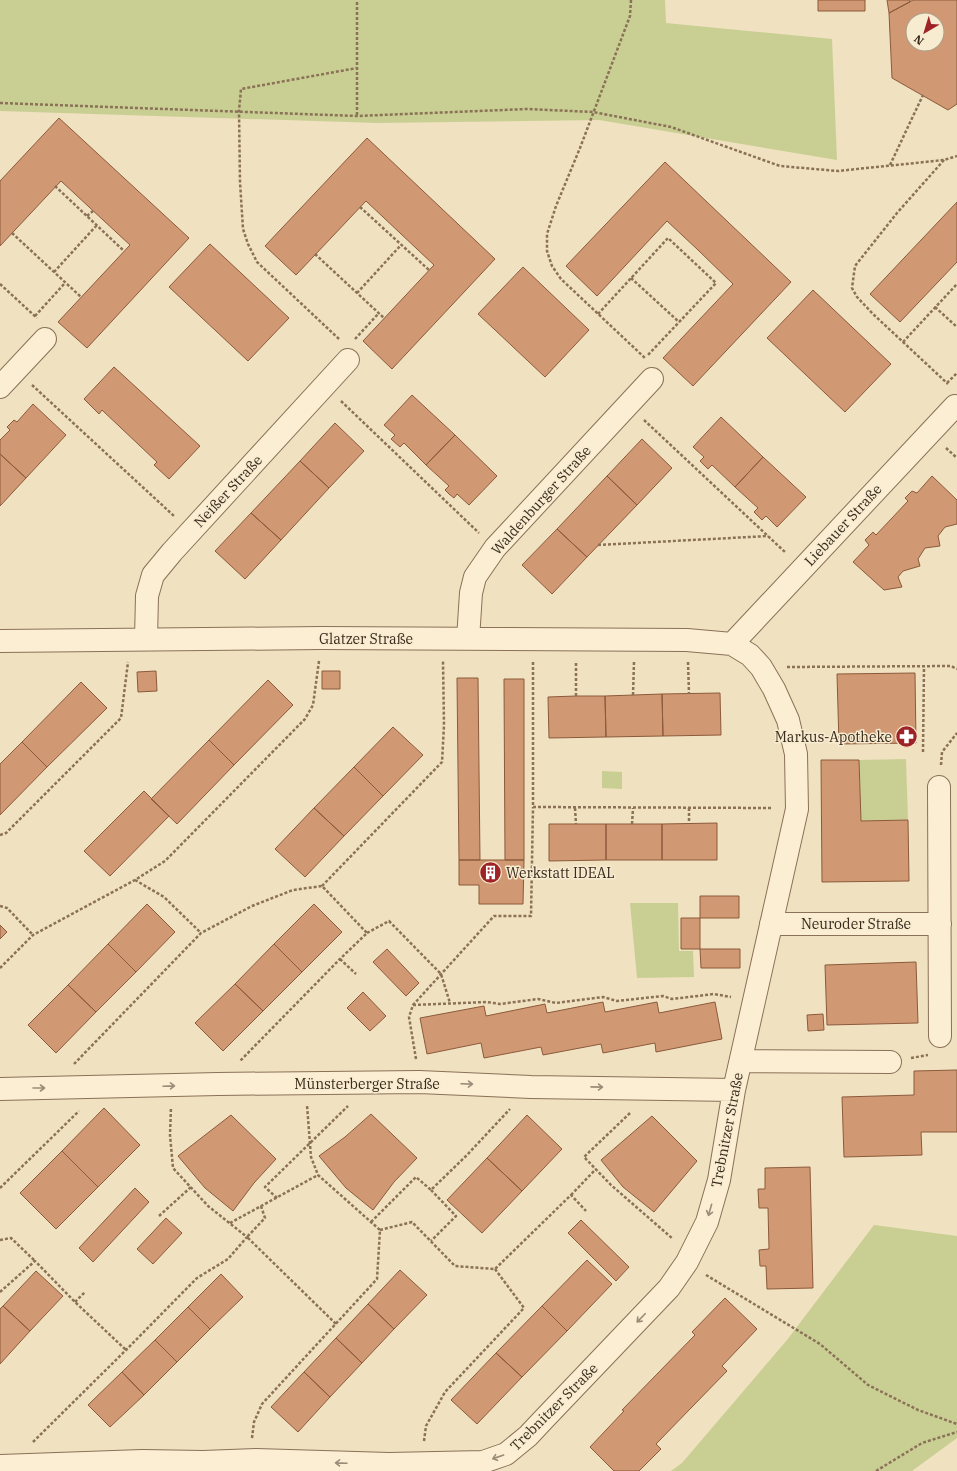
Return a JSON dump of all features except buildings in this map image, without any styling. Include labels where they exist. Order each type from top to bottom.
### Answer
[{"type":"street","points":[[0,387],[45,339]]},
{"type":"street","name":"Neißer Straße","points":[[138,639],[153,575],[191,531],[324,386],[348,353]]},
{"type":"street","name":"Waldenburger Straße","points":[[468,639],[471,593],[475,577],[495,548],[652,379]]},
{"type":"street","name":"Liebauer Straße","points":[[732,644],[803,569],[953,397]]},
{"type":"street","name":"Glatzer Straße","points":[[0,641],[321,638],[687,640],[732,644]]},
{"type":"street","name":"Trebnitzer Straße","points":[[4,1466],[142,1461],[204,1462],[256,1460],[363,1464],[483,1462],[506,1454],[528,1436],[669,1288],[689,1258],[707,1222],[719,1180],[734,1090],[798,809],[796,754],[788,720],[774,689],[761,667],[750,655],[732,644]]},
{"type":"street","points":[[939,787],[940,1036]]},
{"type":"street","name":"Neuroder Straße","points":[[771,924],[940,924]]},
{"type":"street","name":"Trebnitzer Straße","points":[[741,1061],[890,1062]]},
{"type":"street","name":"Münsterberger Straße","points":[[0,1088],[419,1082],[531,1087],[734,1090]]},
{"type":"path","points":[[357,0],[357,116]]},
{"type":"path","points":[[631,0],[630,16],[580,148],[556,206],[547,234],[547,251],[552,266],[560,279],[659,371],[652,379]]},
{"type":"path","points":[[357,68],[241,89],[240,182],[243,229],[248,244],[257,262],[348,353],[379,313]]},
{"type":"path","points":[[889,166],[923,95]]},
{"type":"path","points":[[0,103],[357,116],[527,109],[593,112],[671,126],[780,166],[838,171],[944,160],[957,156]]},
{"type":"path","points":[[944,160],[897,213],[855,266],[852,288],[857,297],[873,314],[947,383],[953,397]]},
{"type":"path","points":[[55,186],[124,250]]},
{"type":"path","points":[[360,207],[429,270]]},
{"type":"path","points":[[87,216],[93,210]]},
{"type":"path","points":[[54,272],[97,225]]},
{"type":"path","points":[[12,233],[81,297]]},
{"type":"path","points":[[598,314],[668,238],[716,282],[645,358]]},
{"type":"path","points":[[357,292],[401,245]]},
{"type":"path","points":[[315,254],[384,318]]},
{"type":"path","points":[[631,278],[678,322]]},
{"type":"path","points":[[35,316],[65,282]]},
{"type":"path","points":[[0,284],[52,331],[45,339]]},
{"type":"path","points":[[903,342],[957,284]]},
{"type":"path","points":[[936,307],[957,327]]},
{"type":"path","points":[[16,370],[191,531]]},
{"type":"path","points":[[947,383],[957,373]]},
{"type":"path","points":[[324,386],[495,548]]},
{"type":"path","points":[[628,405],[803,569]]},
{"type":"path","points":[[598,545],[768,536]]},
{"type":"path","points":[[0,968],[33,934],[135,880],[165,861],[305,719],[313,705],[321,638]]},
{"type":"path","points":[[0,835],[6,833],[121,718],[138,639]]},
{"type":"path","points":[[50,1088],[201,933],[252,906],[293,890],[322,886],[442,762],[444,725],[442,639]]},
{"type":"path","points":[[419,1082],[409,1017],[413,1004],[494,916],[531,916],[533,807],[533,639]]},
{"type":"path","points":[[576,640],[576,696]]},
{"type":"path","points":[[634,640],[634,695]]},
{"type":"path","points":[[687,640],[690,694]]},
{"type":"path","points":[[761,667],[951,666],[957,669]]},
{"type":"path","points":[[923,752],[924,667]]},
{"type":"path","points":[[939,787],[942,752],[957,733]]},
{"type":"path","points":[[533,807],[798,809]]},
{"type":"path","points":[[575,808],[576,824]]},
{"type":"path","points":[[632,824],[633,808]]},
{"type":"path","points":[[688,808],[689,823]]},
{"type":"path","points":[[135,880],[164,897],[201,933]]},
{"type":"path","points":[[322,886],[367,933]]},
{"type":"path","points":[[0,906],[7,908],[33,934]]},
{"type":"path","points":[[218,1084],[367,933],[389,922],[441,974],[450,1003]]},
{"type":"path","points":[[340,959],[356,974]]},
{"type":"path","points":[[413,1004],[487,1002],[500,1004],[538,999],[556,1003],[603,998],[616,1001],[663,996],[672,999],[714,994],[754,1001]]},
{"type":"path","points":[[890,1062],[938,1054],[940,1036]]},
{"type":"path","points":[[277,1198],[265,1186],[309,1145],[371,1083]]},
{"type":"path","points":[[306,1084],[309,1145],[311,1157],[318,1175],[380,1230]]},
{"type":"path","points":[[172,1085],[170,1135],[174,1168],[208,1206],[247,1237],[336,1324]]},
{"type":"path","points":[[0,1188],[103,1087]]},
{"type":"path","points":[[431,1190],[467,1155],[531,1087]]},
{"type":"path","points":[[656,1088],[584,1157],[611,1185],[689,1258],[820,1344],[868,1386],[918,1410],[957,1424]]},
{"type":"path","points":[[495,1269],[596,1169]]},
{"type":"path","points":[[230,1223],[318,1175]]},
{"type":"path","points":[[370,1222],[416,1177],[456,1216],[431,1241]]},
{"type":"path","points":[[159,1216],[191,1187]]},
{"type":"path","points":[[570,1195],[586,1211]]},
{"type":"path","points":[[4,1466],[126,1350],[197,1278],[228,1259],[265,1218],[261,1206]]},
{"type":"path","points":[[380,1230],[412,1222],[456,1266],[495,1269],[524,1308],[445,1392],[426,1426],[423,1444],[425,1464]]},
{"type":"path","points":[[256,1460],[252,1438],[254,1422],[262,1404],[377,1280],[380,1230]]},
{"type":"path","points":[[0,1240],[12,1238],[75,1302],[126,1350]]},
{"type":"path","points":[[0,1292],[35,1261]]},
{"type":"path","points":[[75,1302],[85,1292]]},
{"type":"path","points":[[876,1471],[922,1443],[957,1432]]},
{"type":"green space","points":[[0,0],[665,0],[666,23],[832,39],[837,160],[599,120],[377,123],[0,111]]},
{"type":"green space","points":[[906,759],[908,820],[861,821],[859,760]]},
{"type":"green space","points":[[602,771],[622,772],[622,789],[602,788]]},
{"type":"green space","points":[[630,903],[678,903],[679,951],[693,951],[694,977],[637,978]]},
{"type":"green space","points":[[874,1225],[957,1236],[957,1438],[912,1471],[671,1471],[682,1463],[787,1340]]},
{"type":"place","name":"Markus-Apotheke","points":[[907,737]]},
{"type":"place","name":"Werkstatt IDEAL","points":[[491,873]]}]
